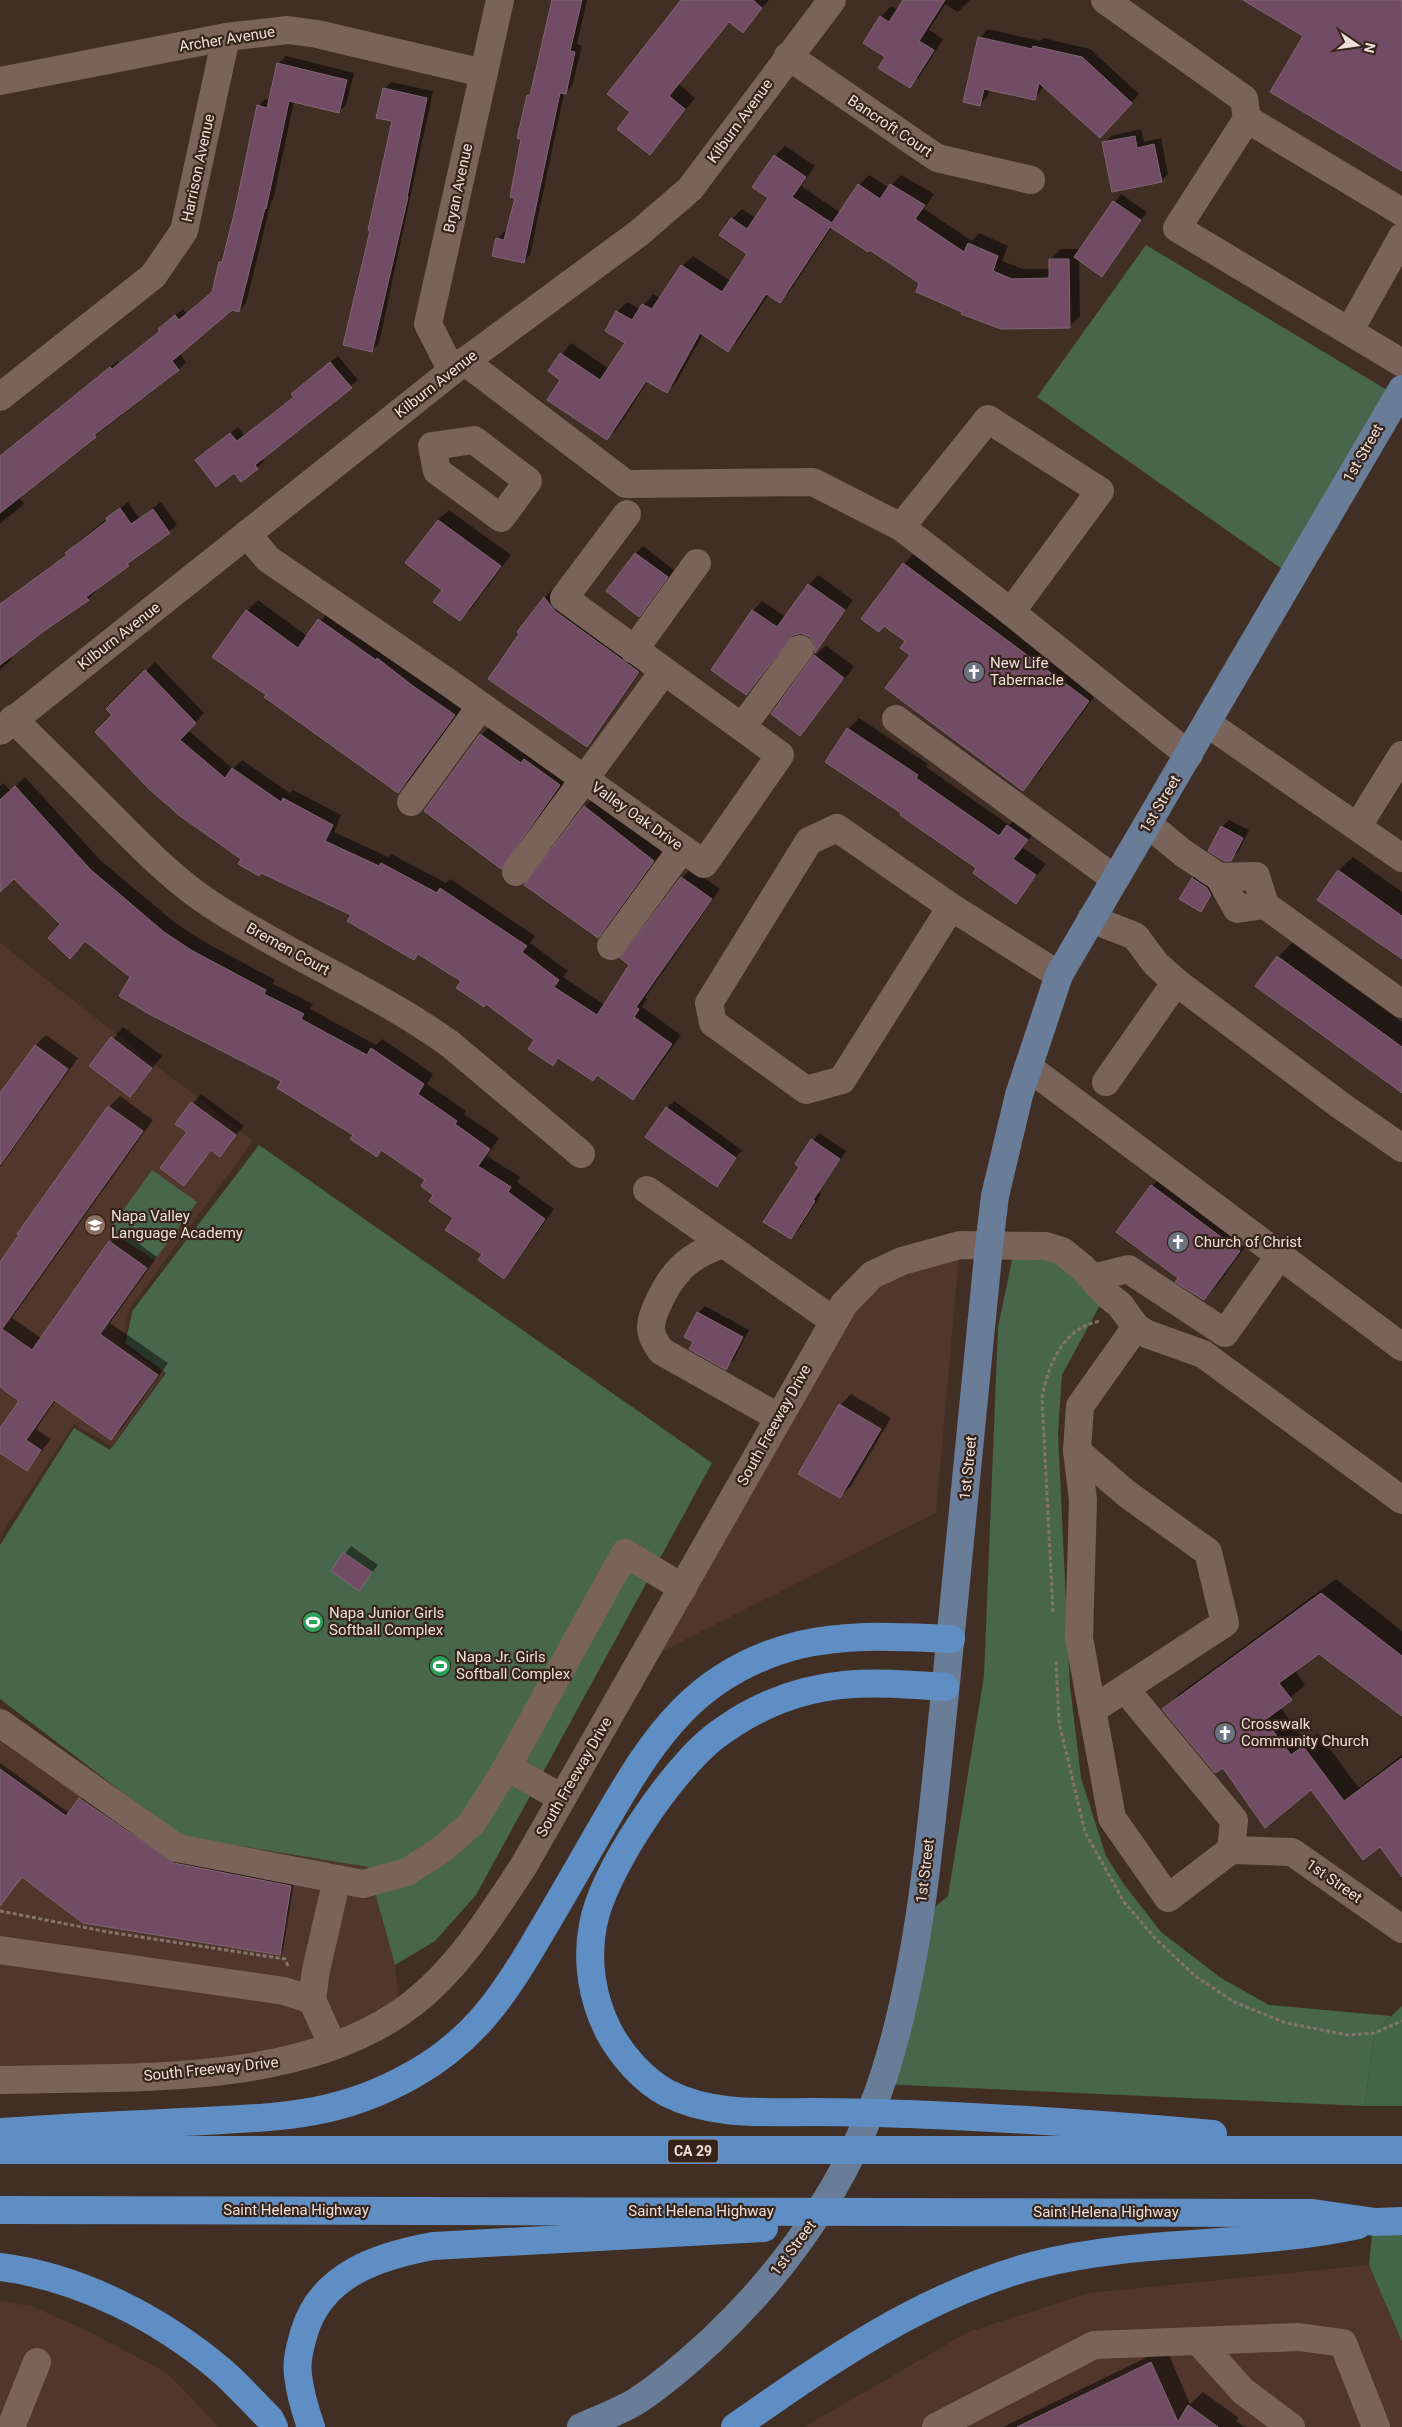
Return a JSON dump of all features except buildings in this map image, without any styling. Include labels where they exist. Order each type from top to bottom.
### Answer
[{"type":"highway","points":[[0,2132],[306,2114],[366,2098],[392,2086],[441,2057],[486,2016],[527,1957],[636,1769],[662,1732],[690,1702],[721,1677],[759,1659],[798,1646],[833,1639],[885,1636],[951,1639]]},
{"type":"highway","points":[[946,1687],[884,1682],[840,1684],[796,1693],[753,1712],[713,1738],[683,1769],[646,1816],[620,1860],[608,1881],[593,1924],[590,1967],[598,2007],[615,2042],[636,2069],[665,2092],[704,2107],[725,2110],[938,2116],[1185,2132],[1394,2150]]},
{"type":"highway","name":"CA 29","points":[[0,2150],[1394,2150]]},
{"type":"highway","name":"Saint Helena Highway","points":[[0,2210],[1313,2213],[1375,2222],[1402,2221]]},
{"type":"highway","points":[[311,2427],[297,2373],[298,2352],[305,2329],[314,2310],[333,2287],[363,2266],[386,2256],[433,2246],[651,2235],[1011,2212]]},
{"type":"highway","points":[[735,2427],[853,2346],[898,2320],[946,2296],[992,2279],[1037,2265],[1086,2256],[1316,2234],[1375,2222]]},
{"type":"highway","points":[[0,2267],[36,2273],[66,2282],[126,2308],[152,2322],[202,2355],[242,2390],[270,2419],[274,2427]]},
{"type":"highway","points":[[242,2390],[253,2427]]},
{"type":"main road","name":"1st Street","points":[[612,2427],[634,2402],[696,2355],[743,2309],[798,2244],[832,2190],[867,2121],[892,2049],[921,1906],[946,1687],[995,1196],[1019,1094],[1060,975],[1207,723],[1399,401]]},
{"type":"main road","name":"1st Street","points":[[581,2427],[634,2402]]},
{"type":"street","name":"Bryan Avenue","points":[[458,366],[428,324],[500,0]]},
{"type":"street","name":"Kilburn Avenue","points":[[7,725],[458,366],[639,233],[690,189],[788,56],[832,0]]},
{"type":"street","points":[[1105,0],[1244,99],[1247,119],[1177,228],[1350,330],[1402,363]]},
{"type":"street","name":"Archer Avenue","points":[[0,81],[226,37],[288,30],[317,34],[483,73]]},
{"type":"street","name":"Harrison Avenue","points":[[0,397],[153,276],[184,232],[226,37]]},
{"type":"street","name":"Bancroft Court","points":[[788,56],[937,158],[1030,180]]},
{"type":"street","points":[[1247,119],[1402,212]]},
{"type":"street","points":[[1350,330],[1402,237]]},
{"type":"street","points":[[458,366],[626,484],[813,482],[901,527],[1011,612],[1189,755]]},
{"type":"street","points":[[901,527],[988,419],[1100,491],[1011,612]]},
{"type":"street","name":"Valley Oak Drive","points":[[247,534],[268,559],[481,706],[704,864],[780,755],[564,598],[627,514]]},
{"type":"street","points":[[634,650],[697,563]]},
{"type":"street","points":[[742,727],[800,649]]},
{"type":"street","points":[[516,872],[583,778],[664,671]]},
{"type":"street","points":[[412,802],[481,706]]},
{"type":"street","points":[[896,719],[1116,879]]},
{"type":"street","points":[[1207,723],[1402,858]]},
{"type":"street","name":"Bremen Court","points":[[7,725],[173,877],[215,907],[266,938],[390,1004],[427,1027],[450,1044],[581,1154]]},
{"type":"street","points":[[1358,826],[1402,755]]},
{"type":"street","points":[[1148,824],[1183,853],[1220,877],[1238,909],[1265,905],[1402,1004]]},
{"type":"street","points":[[951,907],[842,1080],[806,1090],[713,1024],[709,1002],[809,841],[837,828],[951,907],[1060,975]]},
{"type":"street","points":[[612,946],[682,849]]},
{"type":"street","points":[[1091,920],[1135,936],[1156,964],[1176,982],[1340,1105],[1402,1148]]},
{"type":"street","points":[[1106,1082],[1176,982]]},
{"type":"street","points":[[1028,1068],[1402,1347]]},
{"type":"street","points":[[647,1190],[834,1321]]},
{"type":"street","points":[[722,1244],[700,1252],[679,1268],[663,1290],[653,1316],[651,1333],[661,1351],[778,1417]]},
{"type":"street","name":"South Freeway Drive","points":[[0,2080],[147,2076],[243,2069],[292,2060],[368,2033],[413,2003],[445,1973],[483,1926],[523,1866],[844,1304],[872,1275],[902,1261],[960,1245],[989,1246]]},
{"type":"street","points":[[989,1246],[1046,1246],[1062,1251],[1094,1278],[1106,1294],[1120,1305],[1136,1326],[1147,1334],[1203,1354],[1402,1500]]},
{"type":"street","points":[[1094,1278],[1128,1269],[1225,1333],[1280,1255]]},
{"type":"street","points":[[1125,1689],[1234,1820],[1232,1850],[1168,1898],[1112,1818],[1080,1638],[1083,1500],[1076,1451],[1080,1406],[1136,1326]]},
{"type":"street","points":[[1076,1451],[1127,1494],[1208,1552],[1225,1623],[1092,1710]]},
{"type":"street","points":[[0,1723],[177,1848],[363,1884],[407,1872],[442,1850],[472,1823],[507,1767],[625,1553],[683,1588]]},
{"type":"street","points":[[507,1767],[562,1798]]},
{"type":"street","name":"1st Street","points":[[1232,1850],[1292,1852],[1402,1928]]},
{"type":"street","points":[[333,2046],[312,2000],[316,1970],[337,1879]]},
{"type":"street","points":[[0,1950],[284,1991],[312,2000]]},
{"type":"street","points":[[936,2427],[1094,2345],[1299,2337],[1343,2342],[1376,2427]]},
{"type":"street","points":[[1198,2341],[1243,2391],[1291,2427]]},
{"type":"street","points":[[11,2427],[37,2362]]},
{"type":"path","points":[[0,1911],[108,1932],[285,1959],[289,1970]]},
{"type":"shaded area","name":"Napa Valley Language Academy","points":[[0,943],[253,1141],[129,1309],[122,1344],[164,1374],[112,1446],[74,1424],[0,1536]]},
{"type":"shaded area","points":[[960,1245],[936,1513],[641,1662],[844,1304]]},
{"type":"shaded area","points":[[0,1706],[180,1836],[368,1867],[395,1965],[400,2012],[292,2060],[0,2080]]},
{"type":"shaded area","points":[[1369,2265],[1402,2342],[1402,2427],[804,2427],[968,2332],[1088,2293]]},
{"type":"shaded area","points":[[0,2301],[31,2306],[86,2330],[167,2373],[219,2427],[0,2427]]},
{"type":"green space","points":[[1146,245],[1387,390],[1282,569],[1037,397]]},
{"type":"green space","name":"Napa Junior Girls Softball Complex","points":[[259,1145],[712,1463],[476,1895],[435,1941],[395,1965],[368,1867],[180,1836],[0,1699],[0,1545],[74,1428],[110,1450],[166,1373],[125,1343],[133,1310]]},
{"type":"green space","points":[[152,1170],[197,1202],[155,1260],[109,1230]]},
{"type":"green space","points":[[1034,1245],[1106,1294],[1062,1375],[1058,1433],[1070,1686],[1081,1778],[1106,1856],[1123,1883],[1161,1932],[1221,1978],[1269,2005],[1391,2016],[1374,2033],[1365,2106],[881,2084],[918,1922],[948,1896],[984,1676],[998,1327],[1015,1246]]},
{"type":"green space","points":[[1402,2006],[1402,2106],[1365,2106],[1374,2033]]},
{"type":"green space","points":[[1402,2231],[1402,2342],[1369,2265],[1372,2233]]},
{"type":"place","name":"New Life Tabernacle","points":[[974,672]]},
{"type":"place","name":"Napa Valley Language Academy","points":[[95,1225]]},
{"type":"place","name":"Church of Christ","points":[[1178,1242]]},
{"type":"place","name":"Napa Junior Girls Softball Complex","points":[[313,1622]]},
{"type":"place","name":"Napa Jr. Girls Softball Complex","points":[[440,1666]]},
{"type":"place","name":"Crosswalk Community Church","points":[[1225,1733]]}]
